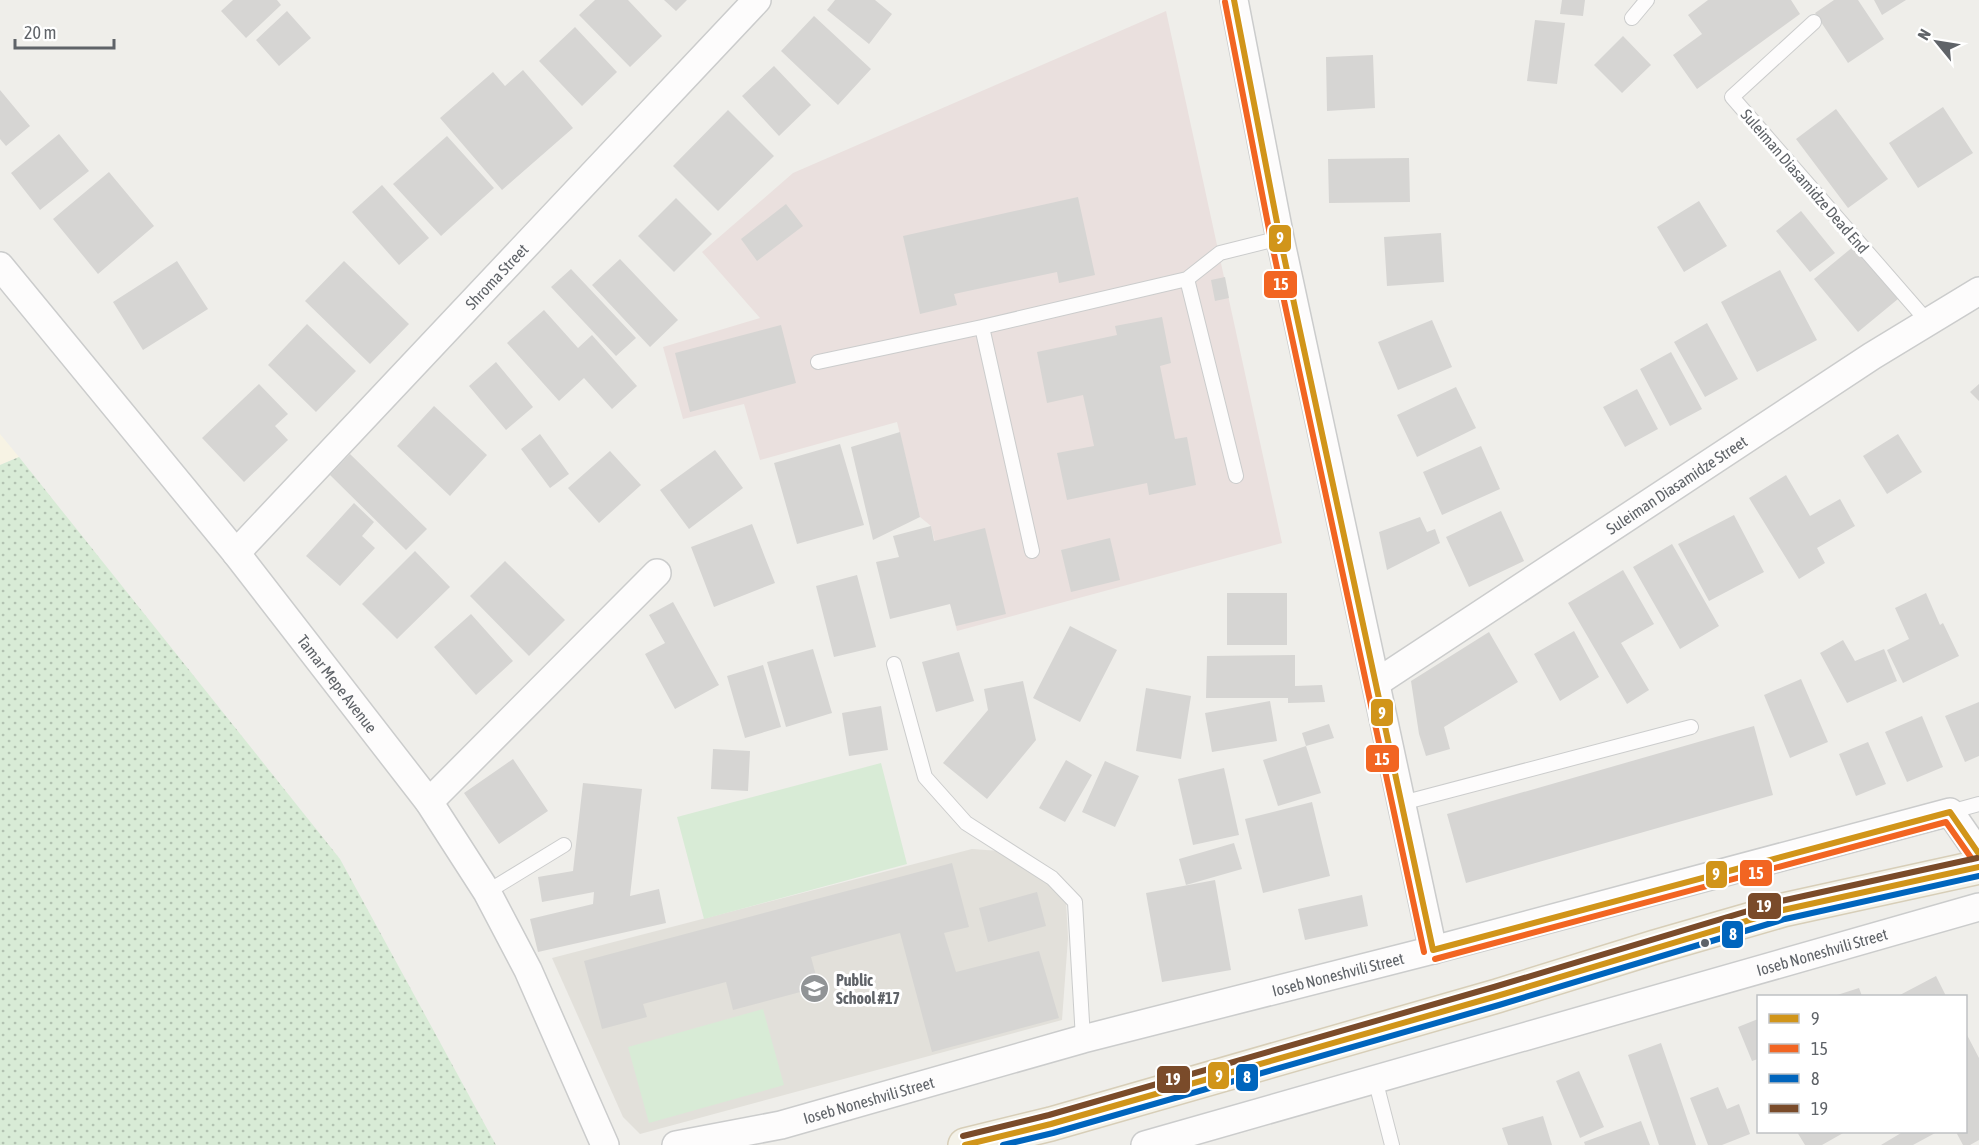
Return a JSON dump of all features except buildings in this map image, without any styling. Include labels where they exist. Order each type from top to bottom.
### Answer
[{"type":"main road","points":[[965,1145],[1051,1124],[1497,996],[1783,910],[1979,867]]},
{"type":"street","name":"Shroma Street","points":[[236,553],[757,0]]},
{"type":"street","points":[[1234,0],[1280,237],[1433,950]]},
{"type":"street","name":"Tamar Mepe Avenue","points":[[0,266],[236,553],[429,802],[487,892],[528,970],[605,1145]]},
{"type":"street","name":"Suleiman Diasamidze Street","points":[[1376,683],[1872,356],[1979,291]]},
{"type":"street","points":[[429,802],[657,573]]},
{"type":"street","points":[[1950,812],[1979,854]]},
{"type":"street","name":"Ioseb Noneshvili Street","points":[[676,1145],[781,1125],[1083,1039],[1433,950],[1950,812]]},
{"type":"street","name":"Ioseb Noneshvili Street","points":[[1145,1145],[1979,907]]},
{"type":"lane","points":[[1632,18],[1647,0]]},
{"type":"lane","name":"Suleiman Diasamidze Dead End","points":[[1814,22],[1732,97],[1928,322]]},
{"type":"lane","points":[[818,362],[982,327],[1187,279],[1220,253],[1280,237]]},
{"type":"lane","points":[[1187,279],[1236,476]]},
{"type":"lane","points":[[982,327],[1032,551]]},
{"type":"lane","points":[[894,664],[925,777],[966,823],[1052,878],[1075,902],[1083,1039]]},
{"type":"lane","points":[[1402,803],[1692,727]]},
{"type":"lane","points":[[1950,812],[1979,804]]},
{"type":"lane","points":[[487,892],[564,845]]},
{"type":"lane","points":[[1375,1079],[1392,1145]]},
{"type":"shaded area","points":[[1166,11],[1282,543],[957,631],[931,526],[920,517],[897,422],[760,460],[744,404],[683,419],[663,347],[760,318],[702,252],[793,173]]},
{"type":"shaded area","points":[[0,434],[19,457],[0,465]]},
{"type":"shaded area","name":"Public School #17","points":[[972,849],[1000,851],[1040,876],[1066,902],[1068,938],[1062,1020],[640,1134],[623,1117],[552,958]]},
{"type":"green space","points":[[19,457],[340,859],[496,1145],[0,1145],[0,465]]},
{"type":"green space","points":[[881,763],[907,864],[704,919],[677,817]]},
{"type":"green space","points":[[763,1009],[784,1085],[649,1123],[628,1047]]},
{"type":"transit line","name":"9","points":[[1234,0],[1280,238],[1433,950]]},
{"type":"transit line","name":"15","points":[[1225,2],[1271,240],[1424,952]]},
{"type":"transit line","name":"9","points":[[1433,950],[1950,812],[1979,854]]},
{"type":"transit line","name":"15","points":[[1435,959],[1946,822],[1972,859]]},
{"type":"transit line","name":"19","points":[[963,1136],[1049,1115],[1494,987],[1781,901],[1977,858]]},
{"type":"transit line","name":"9","points":[[965,1145],[1051,1124],[1497,996],[1783,910],[1979,867]]},
{"type":"transit line","name":"8","points":[[1003,1145],[1053,1133],[1499,1005],[1785,919],[1979,876]]},
{"type":"place","name":"Public School #17","points":[[815,989]]}]
